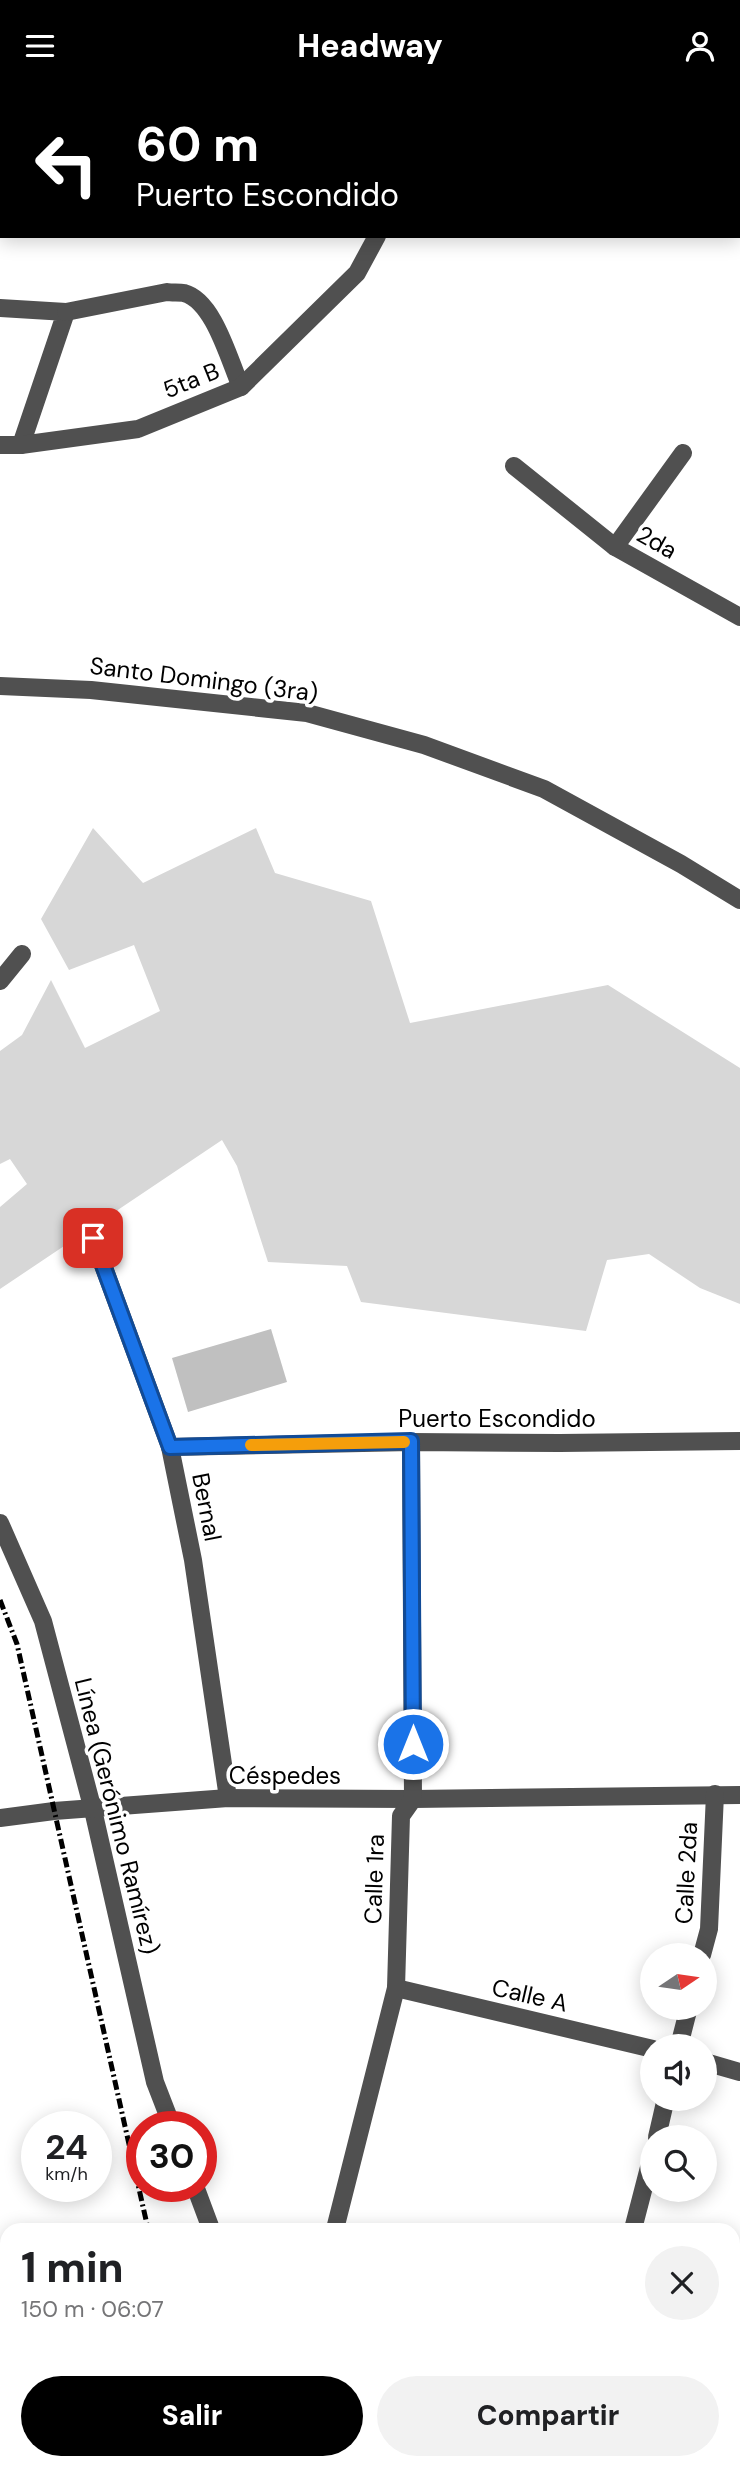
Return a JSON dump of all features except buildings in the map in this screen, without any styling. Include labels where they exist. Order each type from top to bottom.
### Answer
[{"type":"street","name":"5ta B","points":[[0,445],[21,445],[138,429],[241,387],[357,273],[376,238]]},
{"type":"street","points":[[0,308],[66,312],[167,292],[184,293],[209,311],[241,387]]},
{"type":"street","points":[[21,445],[66,312]]},
{"type":"street","name":"2da","points":[[683,453],[615,547],[740,617]]},
{"type":"street","points":[[513,466],[615,547]]},
{"type":"street","name":"Santo Domingo (3ra)","points":[[0,686],[90,690],[307,713],[424,745],[544,789],[681,864],[740,900]]},
{"type":"street","points":[[0,981],[22,954]]},
{"type":"street","name":"Bernal","points":[[93,1238],[170,1447],[193,1560],[228,1798]]},
{"type":"street","name":"Puerto Escondido","points":[[170,1447],[411,1441],[740,1441]]},
{"type":"street","name":"Calle 1ra","points":[[337,2223],[396,1988],[401,1816],[413,1799],[411,1441]]},
{"type":"street","name":"Línea (Gerónimo Ramírez)","points":[[0,1523],[43,1621],[93,1810],[155,2082],[166,2111]]},
{"type":"street","name":"Calle 2da","points":[[705,1943],[709,1929],[715,1794]]},
{"type":"street","name":"Céspedes","points":[[0,1818],[54,1811],[228,1798],[740,1795]]},
{"type":"street","name":"Calle A","points":[[396,1988],[640,2046]]},
{"type":"street","points":[[717,2065],[740,2072]]},
{"type":"street","points":[[201,2202],[209,2223]]},
{"type":"street","points":[[635,2223],[640,2202]]},
{"type":"shaded area","points":[[93,828],[143,883],[256,828],[275,873],[371,901],[410,1023],[608,985],[740,1068],[740,1304],[700,1288],[649,1254],[607,1260],[586,1331],[361,1302],[347,1266],[268,1262],[237,1166],[222,1140],[0,1289],[0,1207],[27,1184],[10,1159],[0,1164],[0,1051],[22,1035],[51,980],[85,1048],[160,1011],[134,945],[69,970],[41,919]]},
{"type":"railway","points":[[0,1600],[17,1644],[147,2223]]},
{"type":"slow traffic","points":[[251,1445],[404,1442]]},
{"type":"route","points":[[93,1238],[170,1447],[411,1441],[413,1744]]}]
